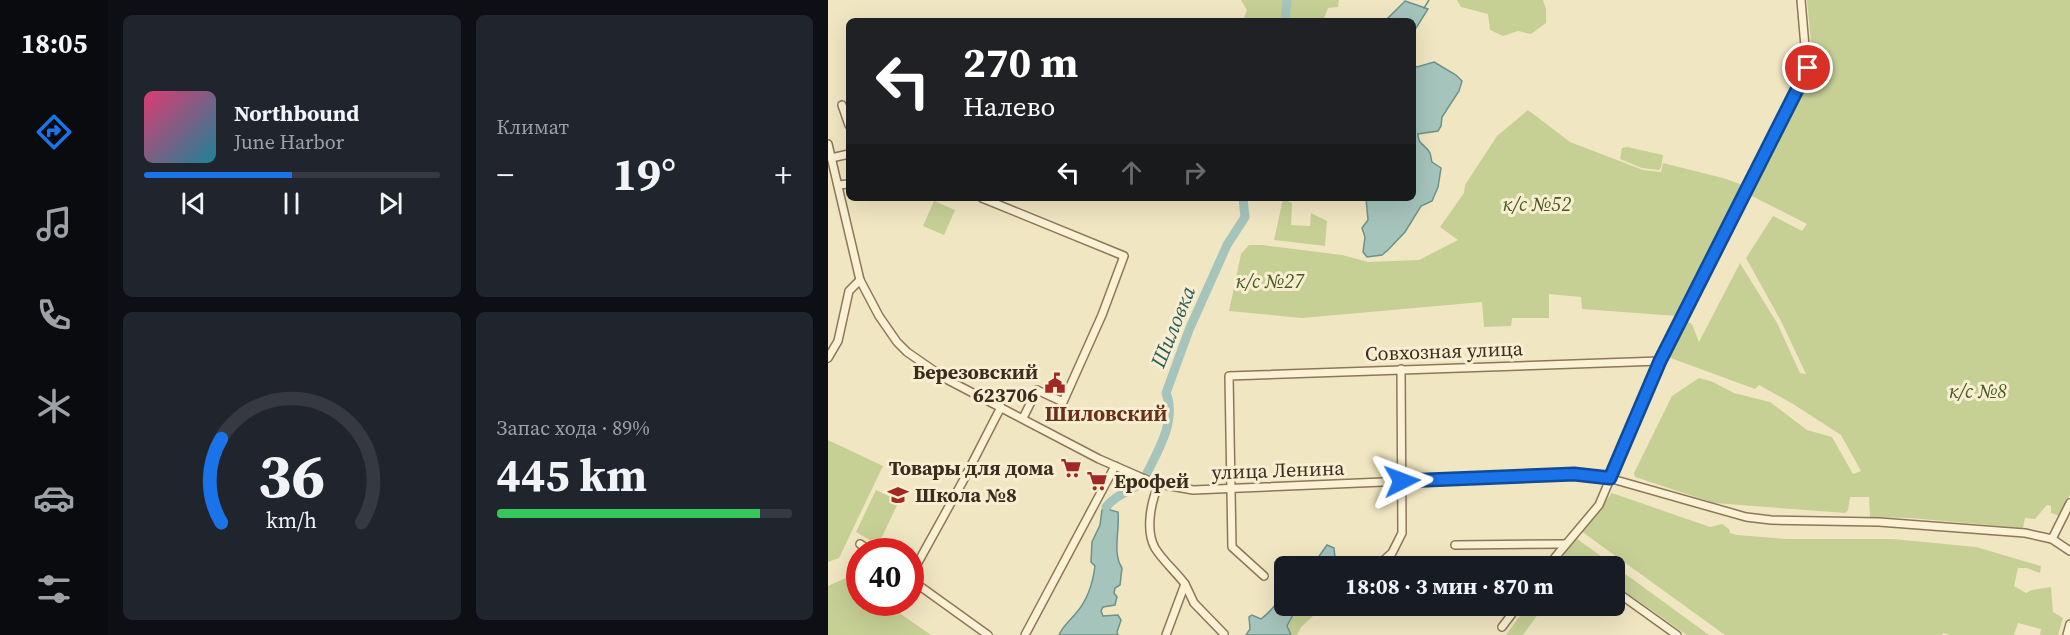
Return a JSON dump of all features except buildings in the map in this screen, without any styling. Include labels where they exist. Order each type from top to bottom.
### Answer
[{"type":"street","points":[[1556,556],[1599,505],[1660,361],[1807,70],[1801,0]]},
{"type":"street","points":[[842,105],[846,116]]},
{"type":"street","name":"улица Ленина","points":[[828,144],[860,280],[879,316],[897,342],[907,352],[946,379],[1000,410],[1023,418],[1129,473],[1156,483],[1193,490],[1574,474],[1610,478],[1746,517],[1771,520],[1899,523],[2025,533],[2052,539]]},
{"type":"street","points":[[831,158],[846,155]]},
{"type":"street","points":[[838,185],[846,184]]},
{"type":"street","points":[[989,201],[1124,256],[1102,315],[1063,402],[1037,390],[1023,418]]},
{"type":"street","points":[[828,358],[838,341],[849,291],[860,280]]},
{"type":"street","name":"Совхозная улица","points":[[1230,489],[1229,376],[1660,361]]},
{"type":"street","points":[[1389,556],[1402,533],[1401,369]]},
{"type":"street","points":[[924,553],[1000,410]]},
{"type":"street","points":[[1025,635],[1115,466]]},
{"type":"street","points":[[1156,483],[1150,525],[1155,547],[1185,584],[1194,603],[1224,634]]},
{"type":"street","points":[[1230,489],[1232,547],[1264,576]]},
{"type":"street","points":[[2070,503],[2052,539],[2070,551]]},
{"type":"street","points":[[1455,545],[1565,544]]},
{"type":"street","points":[[1166,635],[1185,584]]},
{"type":"street","points":[[924,588],[988,635]]},
{"type":"street","points":[[1625,598],[1677,635]]},
{"type":"street","points":[[1502,627],[1510,616]]},
{"type":"street","points":[[2067,635],[2070,624]]},
{"type":"green space","points":[[1241,0],[1339,0],[1338,7],[1328,8],[1324,18],[1244,18],[1247,10]]},
{"type":"green space","points":[[1457,0],[1543,0],[1546,9],[1546,23],[1531,34],[1518,31],[1503,36],[1490,30],[1488,14],[1461,7]]},
{"type":"green space","name":"к/с №8","points":[[1807,0],[2070,0],[2070,495],[2060,516],[2051,513],[2051,506],[2047,505],[2035,519],[2025,518],[2023,528],[1910,518],[1870,517],[1869,497],[1850,497],[1848,510],[1845,513],[1714,503],[1635,477],[1634,473],[1672,396],[1699,378],[1713,382],[1734,393],[1770,402],[1807,430],[1832,437],[1853,474],[1861,471],[1841,435],[1793,404],[1759,385],[1755,389],[1668,357],[1686,321],[1692,324],[1699,342],[1740,263],[1777,323],[1800,373],[1806,374],[1781,321],[1746,258],[1773,216],[1802,231],[1807,224],[1752,196],[1751,193],[1811,74],[1814,75]]},
{"type":"green space","name":"к/с №52","points":[[1528,110],[1570,142],[1643,170],[1661,172],[1663,163],[1740,184],[1742,190],[1735,206],[1677,316],[1582,309],[1581,297],[1549,294],[1549,318],[1512,318],[1511,326],[1484,327],[1482,302],[1302,318],[1229,311],[1241,254],[1249,245],[1342,255],[1368,262],[1419,260],[1458,240],[1440,227],[1464,193],[1465,185],[1497,136]]},
{"type":"green space","points":[[1627,147],[1663,155],[1661,168],[1659,170],[1642,168],[1620,159],[1622,148]]},
{"type":"green space","points":[[934,201],[955,210],[944,235],[923,226]]},
{"type":"green space","points":[[1283,201],[1292,203],[1291,225],[1310,226],[1311,213],[1327,221],[1325,246],[1274,240]]},
{"type":"green space","points":[[828,440],[883,466],[849,538],[846,538],[839,558],[828,562]]},
{"type":"green space","points":[[876,490],[899,501],[881,538],[866,538],[856,532]]},
{"type":"green space","points":[[1612,493],[1710,527],[1722,524],[1729,529],[1730,533],[1737,535],[1787,539],[1893,539],[1976,547],[2041,566],[2040,573],[2018,568],[2014,586],[2026,593],[2051,587],[2053,612],[2063,618],[2058,635],[2040,635],[2041,629],[2018,623],[2014,635],[1950,635],[1943,633],[1942,635],[1725,635],[1625,563],[1625,556],[1616,556],[1581,531]]},
{"type":"green space","points":[[1576,538],[1601,556],[1563,556]]},
{"type":"green space","points":[[1625,574],[1709,635],[1687,635],[1625,592]]},
{"type":"green space","points":[[846,578],[846,616],[904,616],[931,635],[828,635],[828,586]]},
{"type":"green space","points":[[1293,616],[1313,616],[1301,627],[1297,635],[1291,635],[1288,626]]},
{"type":"green space","points":[[1520,616],[1537,616],[1523,635],[1506,635]]},
{"type":"water","points":[[1405,1],[1428,9],[1416,28],[1416,18],[1388,18]]},
{"type":"water","points":[[1434,62],[1462,81],[1459,91],[1442,117],[1438,131],[1418,134],[1420,142],[1430,153],[1432,162],[1441,168],[1438,187],[1432,201],[1421,206],[1405,232],[1388,250],[1382,255],[1367,257],[1363,252],[1365,237],[1362,228],[1368,220],[1366,201],[1416,201],[1417,67]]},
{"type":"water","points":[[1109,499],[1113,500],[1109,505],[1110,510],[1118,512],[1117,555],[1122,568],[1120,585],[1115,588],[1114,593],[1117,597],[1115,605],[1103,607],[1101,611],[1103,616],[1118,615],[1121,620],[1118,635],[1059,635],[1081,607],[1089,590],[1095,566],[1091,562],[1092,542],[1100,525],[1102,510]]},
{"type":"water","points":[[1327,545],[1334,548],[1335,556],[1319,556]]},
{"type":"water","points":[[1274,607],[1274,616],[1292,616],[1287,626],[1291,635],[1246,635],[1250,629],[1249,617],[1252,615],[1261,619]]},
{"type":"waterway","name":"Шиловка","points":[[1285,18],[1287,0]]},
{"type":"waterway","points":[[1424,8],[1429,0]]},
{"type":"waterway","name":"Шиловка","points":[[1147,473],[1168,423],[1169,403],[1166,393],[1189,330],[1227,245],[1245,217],[1243,201]]},
{"type":"waterway","name":"Шиловка","points":[[1106,507],[1141,483]]},
{"type":"place","name":"Березовский 623706","points":[[1055,383]]},
{"type":"place","name":"Товары для дома","points":[[1071,468]]},
{"type":"place","name":"Ерофей","points":[[1097,481]]},
{"type":"place","name":"Школа №8","points":[[898,495]]},
{"type":"district","name":"Шиловский","points":[[1106,414]]},
{"type":"route","points":[[1402,481],[1574,474],[1610,478],[1660,361],[1808,68]]},
{"type":"park label","name":"к/с №27","points":[[1270,281]]}]
